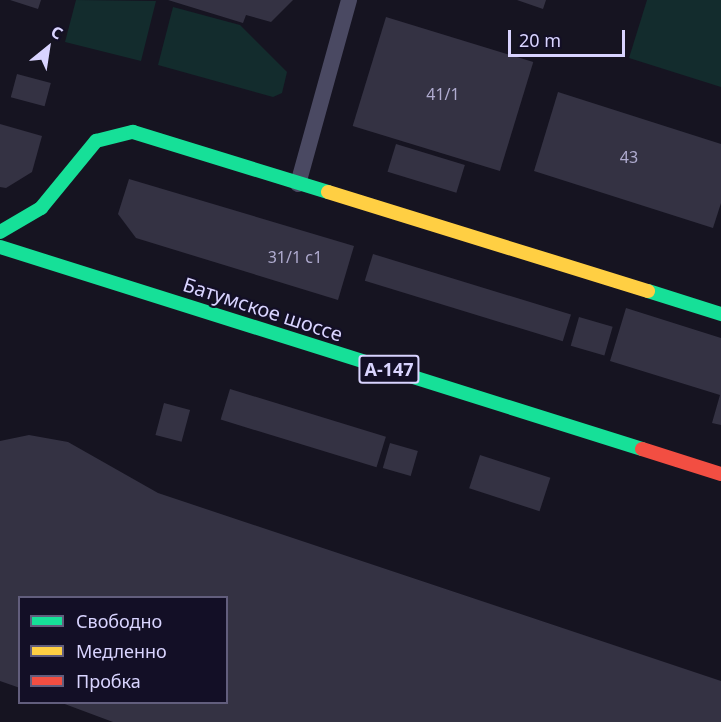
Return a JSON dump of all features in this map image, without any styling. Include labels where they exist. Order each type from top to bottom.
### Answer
[{"type":"main road","points":[[0,232],[41,208],[96,141],[134,132],[721,314]]},
{"type":"main road","name":"Батумское шоссе","points":[[0,247],[721,474]]},
{"type":"lane","points":[[298,183],[350,0]]},
{"type":"green space","points":[[76,0],[156,1],[141,61],[65,42]]},
{"type":"green space","points":[[647,0],[721,0],[721,87],[629,58]]},
{"type":"green space","points":[[173,7],[240,25],[287,72],[282,93],[273,97],[158,65]]},
{"type":"building","points":[[10,0],[41,0],[38,9]]},
{"type":"building","points":[[168,0],[293,0],[271,22],[246,15],[243,23]]},
{"type":"building","points":[[517,0],[546,0],[543,9]]},
{"type":"building","points":[[386,17],[533,62],[500,171],[353,126]]},
{"type":"building","points":[[17,74],[51,83],[45,106],[11,97]]},
{"type":"building","points":[[558,92],[721,144],[721,203],[713,228],[534,171]]},
{"type":"building","points":[[0,124],[42,136],[32,172],[6,188],[0,187]]},
{"type":"building","points":[[396,144],[465,165],[456,193],[388,172]]},
{"type":"building","points":[[129,179],[354,246],[338,300],[136,238],[118,214]]},
{"type":"building","points":[[373,254],[571,315],[563,341],[365,281]]},
{"type":"building","points":[[626,308],[721,338],[721,425],[712,423],[720,395],[610,361]]},
{"type":"building","points":[[579,317],[613,327],[604,355],[571,346]]},
{"type":"building","points":[[230,389],[386,437],[377,467],[221,420]]},
{"type":"building","points":[[164,403],[190,410],[182,442],[155,435]]},
{"type":"building","points":[[29,435],[68,442],[158,493],[721,681],[721,722],[113,722],[65,704],[228,704],[228,596],[18,596],[18,687],[0,681],[0,441]]},
{"type":"building","points":[[390,443],[418,451],[411,476],[383,468]]},
{"type":"building","points":[[480,455],[550,478],[540,511],[469,488]]},
{"type":"traffic: fast","points":[[0,232],[41,208],[96,141],[133,132],[328,192]]},
{"type":"traffic: fast","points":[[0,247],[642,449]]},
{"type":"traffic: fast","points":[[648,291],[721,314]]},
{"type":"traffic: slow","points":[[328,192],[648,291]]},
{"type":"traffic: jam","points":[[642,449],[721,474]]}]
